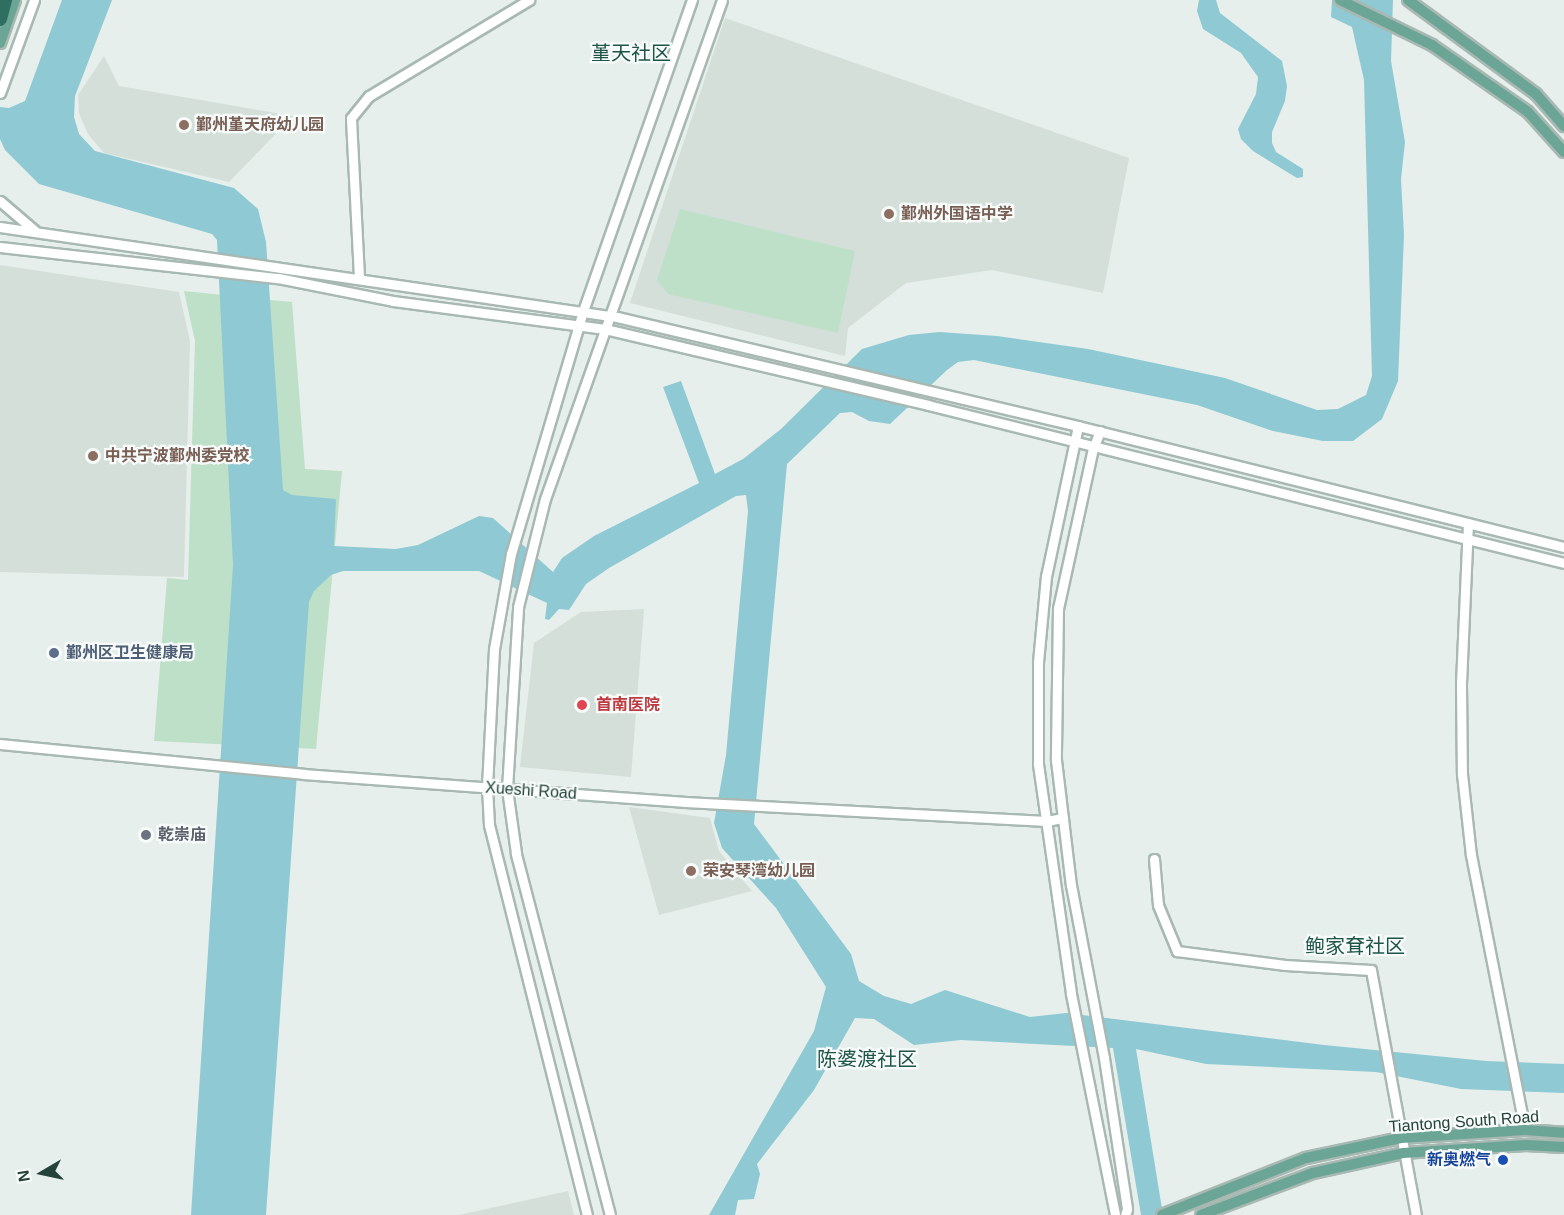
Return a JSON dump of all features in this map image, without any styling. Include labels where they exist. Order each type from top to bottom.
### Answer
[{"type":"highway","points":[[0,19],[5,0]]},
{"type":"main road","points":[[0,43],[15,0]]},
{"type":"main road","points":[[1340,0],[1432,45],[1528,112],[1564,152]]},
{"type":"main road","points":[[1408,0],[1536,94],[1564,126]]},
{"type":"main road","name":"Tiantong South Road","points":[[1162,1215],[1306,1158],[1401,1138],[1525,1130],[1564,1133]]},
{"type":"main road","points":[[1201,1215],[1312,1173],[1403,1153],[1526,1145],[1564,1147]]},
{"type":"street","points":[[0,93],[34,0]]},
{"type":"street","points":[[359,278],[351,118],[369,96],[529,0]]},
{"type":"street","points":[[587,1215],[489,825],[487,788],[494,649],[511,554],[583,311],[692,0]]},
{"type":"street","points":[[610,1215],[516,853],[507,789],[518,607],[545,500],[722,0]]},
{"type":"street","points":[[0,201],[16,218],[39,233]]},
{"type":"street","points":[[0,227],[610,315],[1101,431],[1564,548]]},
{"type":"street","points":[[0,247],[278,278],[393,301],[605,329],[928,405],[1074,444],[1564,563]]},
{"type":"street","points":[[0,254],[15,249]]},
{"type":"street","points":[[1078,426],[1046,576],[1038,663],[1038,764],[1071,994],[1115,1215]]},
{"type":"street","points":[[1101,431],[1093,448],[1058,608],[1056,760],[1071,885],[1114,1128],[1125,1215]]},
{"type":"street","points":[[1468,523],[1462,774],[1471,855],[1525,1130]]},
{"type":"street","name":"Xueshi Road","points":[[0,744],[304,774],[685,802],[1047,821],[1063,818]]},
{"type":"street","points":[[1154,859],[1158,905],[1178,951],[1285,965],[1371,970],[1416,1215]]},
{"type":"shaded area","name":"鄞州外国语中学","points":[[725,18],[1129,158],[1103,293],[992,270],[906,283],[848,328],[845,356],[630,303]]},
{"type":"shaded area","name":"鄞州堇天府幼儿园","points":[[104,56],[119,86],[293,116],[229,182],[104,153],[88,134],[79,113],[78,95]]},
{"type":"shaded area","name":"中共宁波鄞州委党校","points":[[0,265],[179,292],[190,341],[184,577],[0,572]]},
{"type":"shaded area","name":"首南医院","points":[[644,609],[631,777],[520,767],[534,643],[581,612]]},
{"type":"shaded area","name":"荣安琴湾幼儿园","points":[[629,807],[710,818],[719,851],[752,891],[659,915]]},
{"type":"shaded area","points":[[568,1191],[574,1215],[459,1215]]},
{"type":"green space","points":[[680,209],[855,251],[838,333],[668,294],[657,280]]},
{"type":"green space","points":[[184,291],[292,302],[305,469],[342,471],[316,749],[154,741],[167,578],[188,580],[195,341]]},
{"type":"water","points":[[62,0],[112,0],[75,96],[74,117],[79,134],[95,151],[234,188],[258,209],[266,242],[283,490],[292,495],[336,499],[334,546],[396,549],[418,545],[479,516],[493,518],[553,572],[562,558],[594,536],[699,483],[663,387],[681,381],[715,474],[743,459],[781,429],[862,349],[909,335],[939,332],[997,336],[1088,349],[1225,378],[1317,410],[1338,409],[1366,395],[1372,376],[1364,80],[1352,27],[1331,17],[1332,0],[1393,0],[1391,61],[1405,142],[1401,179],[1404,235],[1398,381],[1382,419],[1353,441],[1323,441],[1273,431],[1197,405],[974,360],[958,362],[947,370],[890,424],[869,421],[852,412],[840,413],[787,464],[754,824],[851,954],[859,981],[884,996],[911,1004],[945,990],[1030,1017],[1066,1013],[1324,1045],[1486,1061],[1564,1064],[1564,1093],[1461,1089],[1376,1072],[1206,1064],[1136,1049],[1163,1215],[1141,1215],[1113,1048],[961,1040],[914,1045],[874,1019],[855,1018],[814,1090],[757,1164],[760,1174],[754,1199],[738,1200],[735,1215],[709,1215],[814,1031],[826,987],[776,908],[722,848],[714,823],[726,755],[748,511],[746,495],[736,496],[609,568],[586,584],[569,610],[559,609],[549,620],[545,619],[547,603],[479,571],[343,571],[331,575],[314,591],[309,602],[266,1215],[191,1215],[233,565],[217,240],[212,234],[39,184],[5,150],[0,139],[0,107],[9,108],[25,101]]},
{"type":"water","points":[[1199,0],[1216,0],[1220,13],[1282,61],[1287,86],[1285,101],[1272,132],[1272,143],[1276,152],[1303,169],[1303,177],[1297,178],[1253,151],[1241,139],[1238,129],[1256,94],[1258,77],[1241,53],[1203,29],[1197,11]]},
{"type":"place","name":"鄞州堇天府幼儿园","points":[[184,125]]},
{"type":"place","name":"鄞州外国语中学","points":[[889,214]]},
{"type":"place","name":"中共宁波鄞州委党校","points":[[93,456]]},
{"type":"place","name":"鄞州区卫生健康局","points":[[54,653]]},
{"type":"place","name":"首南医院","points":[[582,705]]},
{"type":"place","name":"乾崇庙","points":[[146,835]]},
{"type":"place","name":"荣安琴湾幼儿园","points":[[691,871]]},
{"type":"place","name":"新奥燃气","points":[[1503,1160]]},
{"type":"district","name":"堇天社区","points":[[631,53]]},
{"type":"district","name":"鲍家耷社区","points":[[1355,946]]},
{"type":"district","name":"陈婆渡社区","points":[[867,1059]]}]
